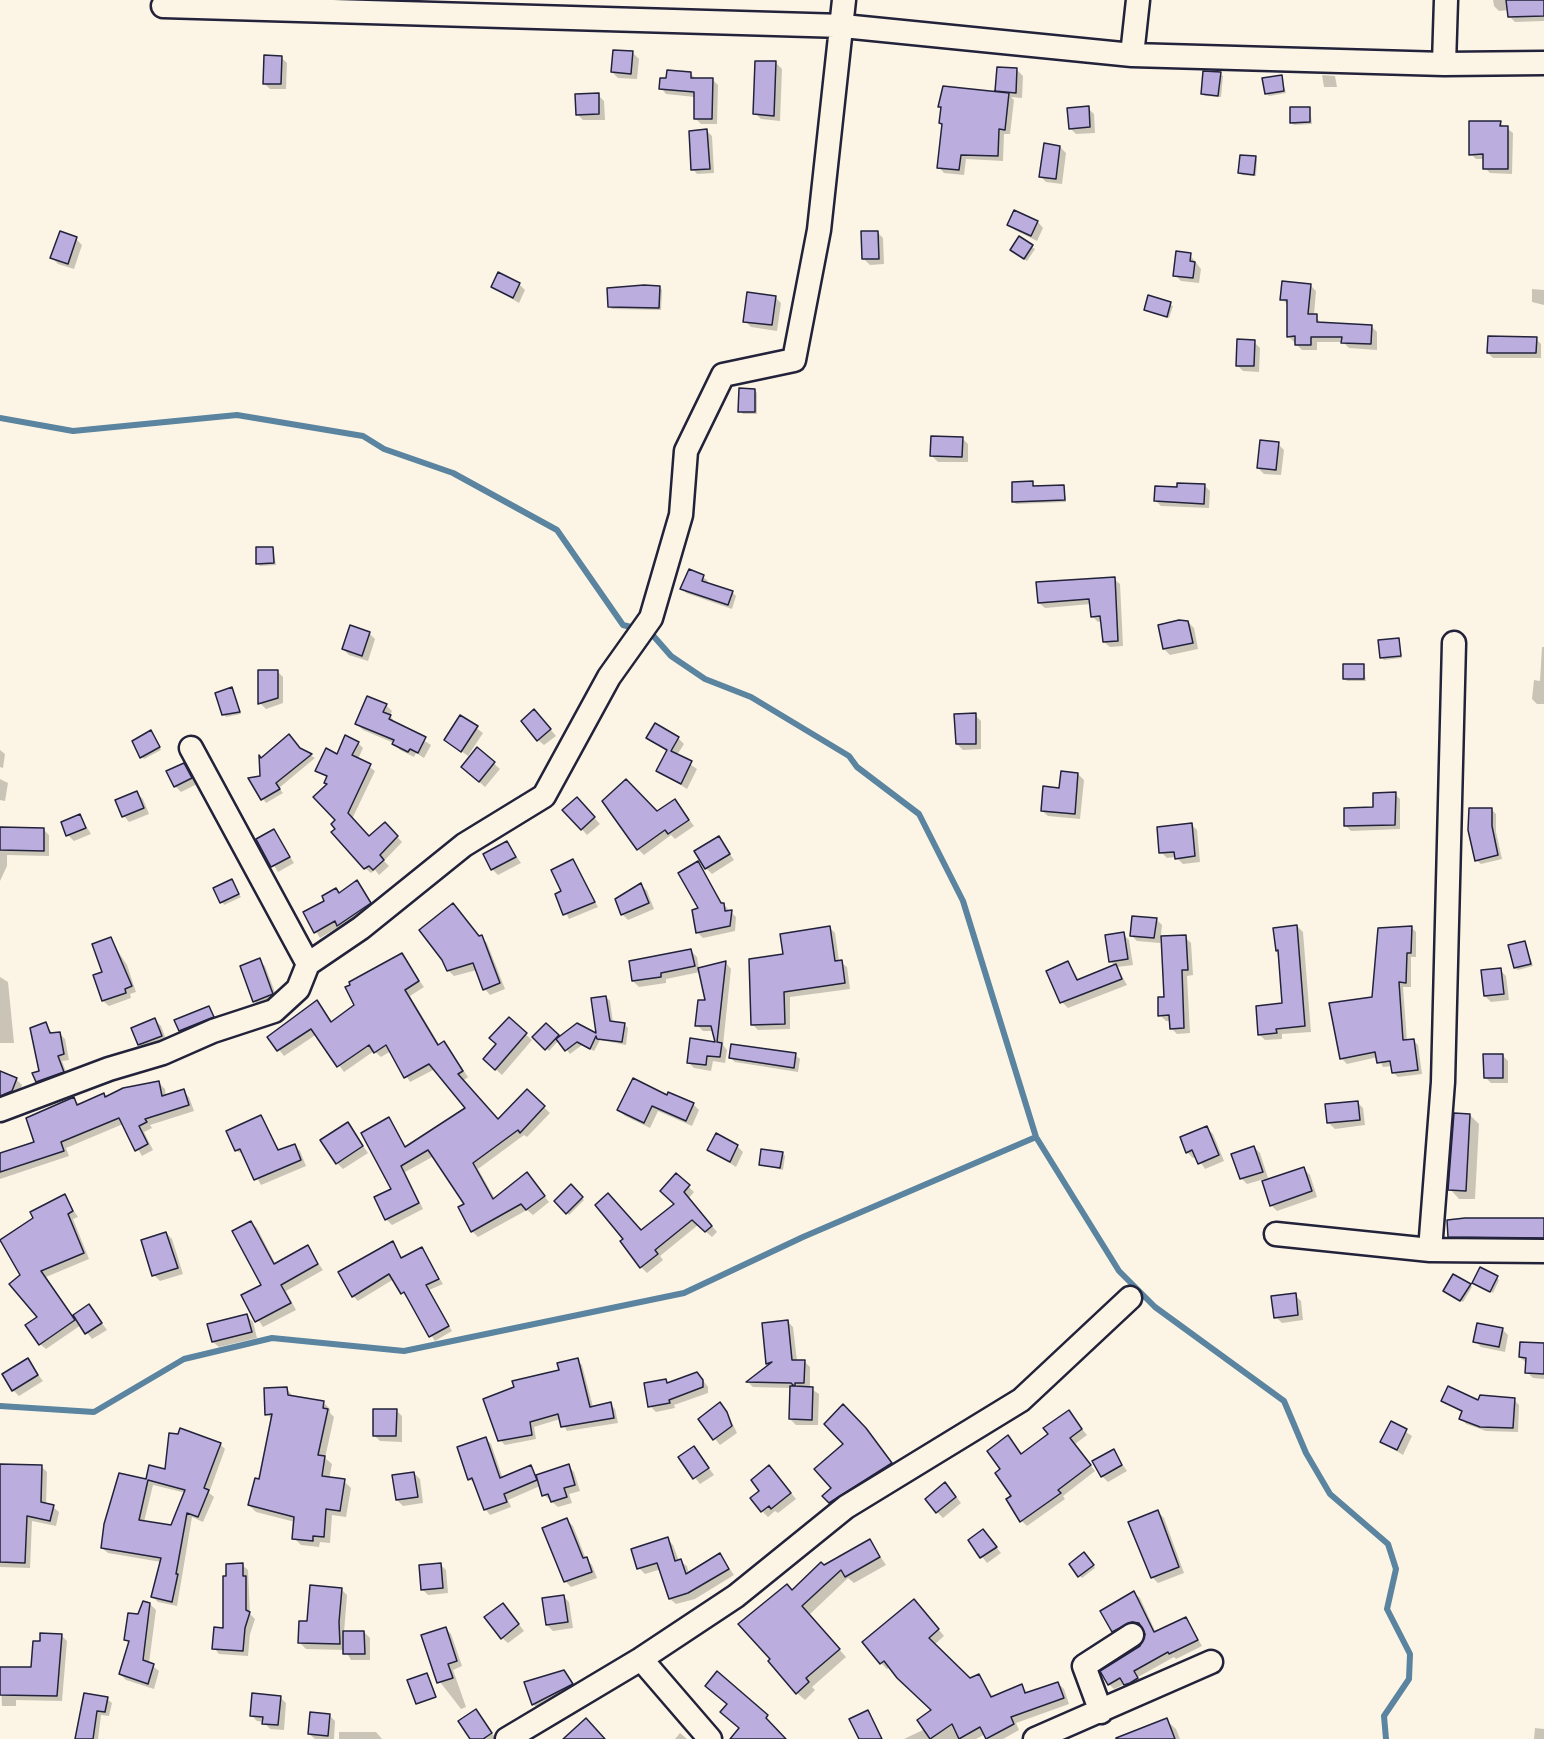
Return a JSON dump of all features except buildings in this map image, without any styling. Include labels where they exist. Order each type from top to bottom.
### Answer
[{"type":"street","points":[[0,1110],[109,1069],[163,1053],[213,1031],[274,1011],[298,989],[308,964],[361,928],[464,845],[544,796],[609,676],[651,618],[681,514],[686,451],[723,375],[794,360],[819,230],[843,26],[844,0]]},
{"type":"street","points":[[1132,55],[1137,0]]},
{"type":"street","points":[[1444,64],[1446,0]]},
{"type":"street","points":[[163,6],[198,3],[843,26],[1132,55],[1444,64],[1544,63]]},
{"type":"street","points":[[1430,1250],[1443,1082],[1454,643]]},
{"type":"street","points":[[191,748],[308,964]]},
{"type":"street","points":[[1276,1234],[1430,1250],[1544,1251]]},
{"type":"street","points":[[507,1739],[641,1659],[736,1596],[846,1507],[1021,1400],[1130,1298]]},
{"type":"street","points":[[1101,1712],[1084,1666],[1132,1635]]},
{"type":"street","points":[[641,1659],[710,1739]]},
{"type":"street","points":[[1035,1739],[1211,1662]]},
{"type":"waterway","points":[[0,418],[73,431],[237,415],[363,436],[384,449],[453,473],[557,530],[623,625],[650,632],[671,656],[705,679],[751,697],[849,756],[857,767],[919,814],[963,901],[1036,1137],[1119,1271],[1155,1307],[1284,1401],[1306,1453],[1330,1494],[1388,1544],[1396,1569],[1387,1609],[1410,1654],[1409,1679],[1384,1716],[1386,1739]]},
{"type":"waterway","points":[[0,1406],[94,1412],[184,1359],[272,1338],[404,1351],[684,1293],[803,1237],[1036,1137]]}]
